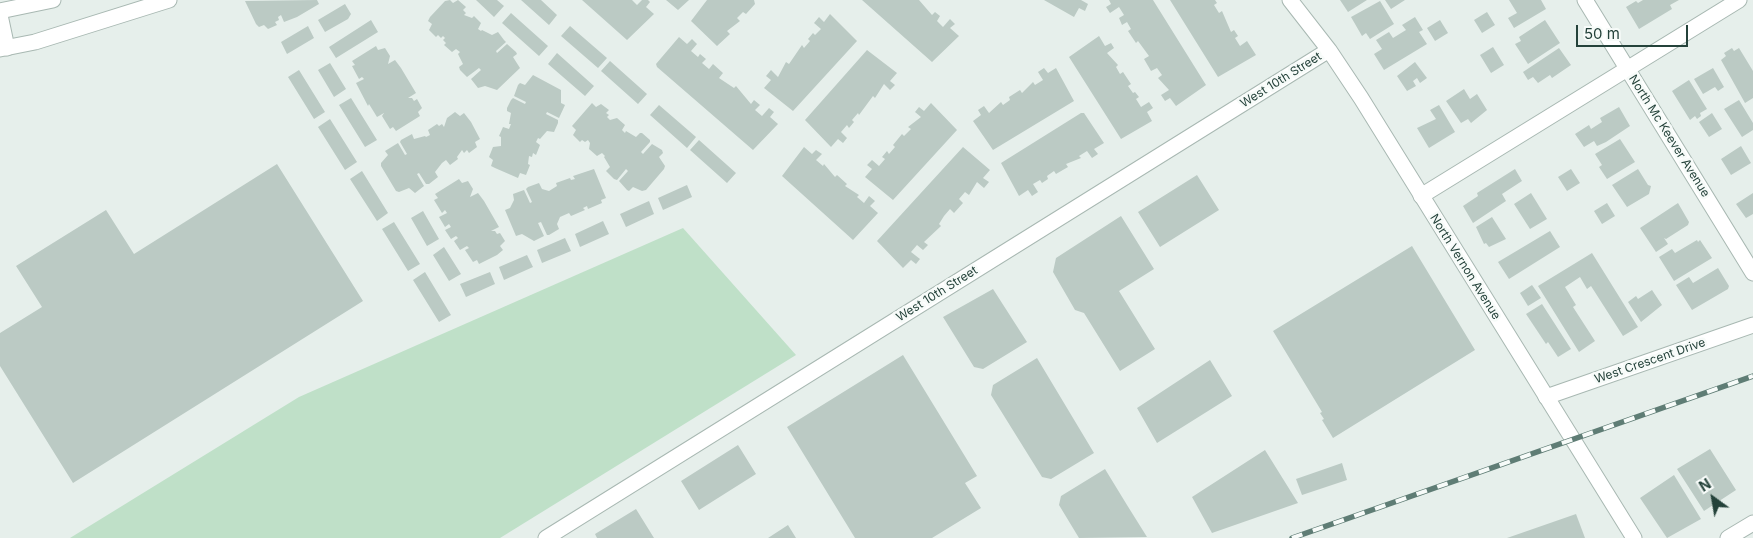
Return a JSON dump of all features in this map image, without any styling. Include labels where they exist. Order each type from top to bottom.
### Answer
[{"type":"street","points":[[0,11],[53,0]]},
{"type":"street","points":[[0,15],[3,48],[35,42],[169,0]]},
{"type":"street","name":"North Vernon Avenue","points":[[1290,0],[1329,50],[1634,538]]},
{"type":"street","name":"North Mc Keever Avenue","points":[[1585,0],[1753,273]]},
{"type":"street","points":[[1421,196],[1739,0]]},
{"type":"street","name":"West 10th Street","points":[[546,538],[1329,50]]},
{"type":"street","name":"West Crescent Drive","points":[[1546,397],[1753,325]]},
{"type":"street","points":[[1728,538],[1753,522]]},
{"type":"green space","points":[[683,228],[796,355],[500,538],[70,538],[299,397]]},
{"type":"building","points":[[317,0],[319,4],[297,17],[284,22],[281,15],[278,17],[279,20],[275,22],[277,25],[268,29],[264,25],[259,27],[256,24],[245,1]]},
{"type":"building","points":[[450,0],[453,3],[458,0],[466,7],[463,10],[466,13],[464,15],[472,18],[474,16],[481,23],[478,29],[481,31],[492,35],[498,32],[506,42],[496,51],[497,53],[507,44],[516,52],[517,54],[513,57],[520,68],[497,90],[485,86],[478,88],[471,79],[481,70],[479,68],[467,77],[459,67],[463,64],[458,54],[460,52],[456,49],[452,52],[444,45],[446,43],[443,40],[445,38],[443,36],[441,38],[438,35],[436,37],[429,30],[432,24],[428,21],[430,17],[445,1]]},
{"type":"building","points":[[476,0],[497,0],[504,6],[494,17]]},
{"type":"building","points":[[521,0],[541,0],[557,15],[549,25]]},
{"type":"building","points":[[582,0],[632,0],[637,5],[642,0],[648,0],[650,2],[646,7],[654,14],[627,40]]},
{"type":"building","points":[[666,0],[689,0],[678,10]]},
{"type":"building","points":[[707,0],[754,0],[755,4],[746,14],[743,12],[737,18],[740,21],[727,31],[730,34],[717,46],[691,21]]},
{"type":"building","points":[[862,0],[919,0],[932,15],[935,12],[940,16],[937,21],[943,27],[950,19],[955,24],[950,28],[959,36],[932,62]]},
{"type":"building","points":[[1044,0],[1081,0],[1088,4],[1085,11],[1079,8],[1074,17]]},
{"type":"building","points":[[1109,0],[1153,0],[1206,85],[1176,106],[1170,98],[1165,101],[1161,95],[1169,90],[1158,78],[1162,75],[1157,68],[1151,71],[1144,59],[1149,56],[1138,41],[1136,43],[1128,31],[1131,29],[1127,22],[1122,25],[1119,18],[1124,15],[1119,7],[1110,13],[1106,7],[1111,4]]},
{"type":"building","points":[[1170,0],[1215,0],[1217,3],[1214,5],[1219,13],[1222,11],[1231,32],[1234,30],[1238,36],[1235,38],[1240,46],[1247,41],[1256,55],[1218,77]]},
{"type":"building","points":[[1340,0],[1367,0],[1348,12]]},
{"type":"building","points":[[1385,0],[1405,0],[1391,9]]},
{"type":"building","points":[[1509,0],[1541,0],[1546,9],[1514,28],[1508,18],[1517,13]]},
{"type":"building","points":[[1643,0],[1679,0],[1670,5],[1672,9],[1639,29],[1626,7],[1636,1],[1638,3]]},
{"type":"building","points":[[1380,1],[1394,24],[1370,39],[1366,33],[1362,36],[1351,17]]},
{"type":"building","points":[[345,4],[351,14],[348,19],[325,32],[318,20]]},
{"type":"building","points":[[1487,12],[1495,25],[1482,33],[1474,20]]},
{"type":"building","points":[[511,13],[548,46],[539,56],[502,23]]},
{"type":"building","points":[[830,14],[857,41],[793,111],[764,88],[771,80],[766,76],[771,70],[778,77],[786,62],[789,64],[802,45],[804,48],[810,41],[808,39],[813,33],[815,35],[821,29],[814,23],[819,17],[824,22]]},
{"type":"building","points":[[1415,17],[1423,30],[1419,32],[1427,44],[1384,70],[1374,54],[1382,49],[1376,40],[1389,32],[1393,38],[1406,30],[1402,25]]},
{"type":"building","points":[[371,20],[378,32],[336,58],[329,47]]},
{"type":"building","points":[[1440,20],[1448,33],[1435,41],[1427,28]]},
{"type":"building","points":[[1545,20],[1560,43],[1528,64],[1515,44],[1521,41],[1519,37]]},
{"type":"building","points":[[308,26],[314,38],[287,54],[281,42]]},
{"type":"building","points":[[570,26],[607,58],[598,68],[561,36]]},
{"type":"building","points":[[1099,36],[1105,46],[1111,43],[1114,48],[1107,53],[1118,65],[1116,67],[1120,74],[1123,72],[1131,84],[1128,86],[1139,97],[1136,99],[1141,107],[1149,102],[1153,108],[1147,112],[1152,121],[1121,139],[1069,57]]},
{"type":"building","points":[[679,37],[687,44],[692,39],[697,44],[691,51],[698,57],[700,54],[706,59],[702,63],[709,69],[713,64],[723,73],[719,78],[734,88],[736,86],[751,104],[754,100],[760,105],[755,110],[762,116],[769,108],[774,112],[770,117],[778,124],[753,150],[657,67],[656,64]]},
{"type":"building","points":[[376,46],[378,50],[385,48],[390,56],[388,64],[395,60],[401,68],[416,93],[408,98],[412,98],[414,101],[417,99],[422,108],[418,112],[420,116],[396,131],[393,127],[390,129],[382,116],[384,113],[377,117],[369,104],[368,106],[356,83],[364,79],[362,77],[359,79],[352,66],[355,65],[352,61]]},
{"type":"building","points":[[1493,47],[1504,65],[1491,73],[1480,55]]},
{"type":"building","points":[[1559,48],[1571,65],[1552,78],[1550,75],[1538,83],[1533,77],[1528,80],[1523,72]]},
{"type":"building","points":[[1732,48],[1734,51],[1739,48],[1753,71],[1753,98],[1745,103],[1721,60],[1726,56],[1724,53]]},
{"type":"building","points":[[867,50],[897,73],[890,81],[895,85],[890,90],[884,84],[875,98],[873,96],[859,115],[858,113],[852,120],[854,122],[849,128],[847,125],[841,132],[847,138],[843,143],[838,139],[831,147],[805,120]]},
{"type":"building","points":[[557,53],[594,86],[585,96],[548,64]]},
{"type":"building","points":[[610,61],[647,94],[638,104],[601,71]]},
{"type":"building","points":[[1415,62],[1427,78],[1420,83],[1417,78],[1413,81],[1416,86],[1407,91],[1397,76]]},
{"type":"building","points":[[330,63],[346,89],[334,97],[318,70]]},
{"type":"building","points":[[1044,68],[1048,73],[1056,68],[1074,101],[993,150],[973,121],[981,115],[978,110],[984,106],[989,113],[1001,102],[1003,105],[1010,100],[1009,97],[1020,90],[1022,93],[1033,82],[1035,85],[1043,80],[1038,72]]},
{"type":"building","points":[[1713,68],[1724,87],[1718,91],[1715,87],[1703,94],[1694,79]]},
{"type":"building","points":[[299,70],[325,112],[314,119],[288,77]]},
{"type":"building","points":[[533,75],[561,90],[561,103],[565,105],[559,118],[547,112],[546,114],[558,120],[558,123],[554,132],[547,131],[540,139],[538,138],[536,142],[540,145],[536,155],[533,153],[532,157],[529,156],[528,164],[530,165],[526,175],[520,173],[518,178],[491,166],[493,160],[489,157],[493,147],[501,146],[501,137],[499,136],[503,127],[509,129],[511,124],[509,124],[511,113],[507,111],[507,108],[511,100],[513,98],[525,104],[526,102],[514,96],[518,85],[520,83],[525,85]]},
{"type":"building","points":[[1689,80],[1707,109],[1700,113],[1701,116],[1697,119],[1695,116],[1690,120],[1672,91]]},
{"type":"building","points":[[1464,89],[1470,99],[1477,94],[1487,110],[1471,123],[1468,119],[1461,123],[1446,101]]},
{"type":"building","points":[[351,98],[377,140],[365,147],[339,105]]},
{"type":"building","points":[[1739,100],[1753,123],[1753,130],[1742,137],[1724,109]]},
{"type":"building","points":[[592,103],[596,107],[601,104],[609,110],[606,113],[609,115],[607,117],[610,120],[617,118],[625,125],[622,130],[625,133],[626,131],[636,137],[642,133],[650,140],[641,152],[643,154],[652,144],[662,150],[663,153],[659,157],[665,166],[664,169],[646,190],[642,191],[633,187],[629,191],[627,190],[619,181],[628,171],[626,169],[617,180],[614,179],[606,171],[610,167],[605,156],[602,153],[597,156],[589,149],[590,143],[588,140],[580,142],[573,135],[576,130],[572,126]]},
{"type":"building","points":[[931,103],[957,130],[893,200],[865,177],[872,169],[867,165],[872,160],[879,166],[885,159],[882,157],[887,151],[889,154],[895,147],[893,145],[902,134],[904,136],[911,129],[908,127],[921,117],[915,112],[919,107],[924,111]]},
{"type":"building","points":[[659,105],[696,137],[687,148],[650,115]]},
{"type":"building","points":[[1439,105],[1455,132],[1429,148],[1417,128],[1436,119],[1430,110]]},
{"type":"building","points":[[1619,107],[1630,126],[1606,142],[1597,146],[1594,141],[1584,147],[1575,134],[1589,125],[1591,129],[1602,122],[1600,118]]},
{"type":"building","points":[[455,112],[460,116],[464,113],[471,122],[480,139],[475,142],[477,147],[469,153],[467,150],[464,153],[462,150],[457,157],[458,159],[450,165],[446,160],[442,163],[435,172],[438,177],[429,184],[426,184],[419,173],[417,174],[424,186],[415,193],[409,188],[399,192],[396,191],[381,166],[381,163],[388,155],[385,151],[398,143],[405,155],[407,154],[400,142],[401,140],[412,134],[414,139],[430,135],[428,130],[437,124],[439,126],[442,124],[444,127],[447,118]]},
{"type":"building","points":[[1081,113],[1084,113],[1104,143],[1094,149],[1098,154],[1092,158],[1087,151],[1079,156],[1081,158],[1066,164],[1068,167],[1056,174],[1054,171],[1042,183],[1040,180],[1033,184],[1038,192],[1032,196],[1028,190],[1019,196],[1001,163]]},
{"type":"building","points":[[1712,113],[1722,129],[1709,137],[1699,122]]},
{"type":"building","points":[[330,119],[357,162],[345,170],[318,127]]},
{"type":"building","points":[[1620,139],[1635,162],[1607,179],[1599,167],[1602,165],[1595,154]]},
{"type":"building","points":[[699,140],[736,173],[727,183],[690,150]]},
{"type":"building","points":[[1741,146],[1751,163],[1731,175],[1721,159]]},
{"type":"building","points":[[804,147],[812,154],[816,150],[822,154],[816,160],[823,166],[824,164],[835,177],[837,175],[847,184],[845,186],[859,195],[857,197],[864,203],[869,196],[875,201],[870,206],[878,213],[853,240],[782,176]]},
{"type":"building","points":[[963,147],[990,170],[983,178],[989,182],[984,188],[977,182],[969,195],[965,192],[959,199],[963,203],[954,213],[950,209],[939,224],[941,226],[924,242],[928,245],[923,250],[917,245],[911,252],[920,259],[916,264],[911,260],[903,268],[877,241]]},
{"type":"building","points":[[277,164],[363,301],[73,483],[0,366],[0,333],[42,307],[16,266],[106,210],[134,254]]},
{"type":"building","points":[[594,169],[606,198],[601,200],[602,203],[588,209],[587,206],[583,208],[585,210],[571,216],[569,213],[560,217],[557,224],[559,229],[549,235],[547,235],[541,222],[538,223],[544,236],[534,241],[522,234],[516,236],[505,210],[510,208],[514,200],[513,194],[524,190],[530,203],[532,202],[526,189],[528,187],[539,183],[542,189],[549,191],[557,186],[556,183],[570,178],[571,180],[575,179],[573,176]]},
{"type":"building","points":[[1515,169],[1522,181],[1502,194],[1506,201],[1473,223],[1463,206],[1478,196],[1477,193]]},
{"type":"building","points":[[1571,169],[1580,183],[1567,191],[1558,177]]},
{"type":"building","points":[[1638,169],[1648,185],[1651,186],[1649,194],[1627,207],[1612,185]]},
{"type":"building","points":[[362,171],[388,213],[377,221],[350,179]]},
{"type":"building","points":[[1197,175],[1219,210],[1160,247],[1138,212]]},
{"type":"building","points":[[459,179],[462,183],[468,181],[473,189],[470,197],[478,193],[484,201],[499,227],[491,231],[495,231],[497,234],[500,233],[505,241],[500,246],[503,250],[479,264],[477,260],[473,262],[465,250],[469,248],[467,246],[460,250],[454,241],[458,238],[456,236],[451,239],[445,230],[451,227],[449,224],[445,227],[439,217],[447,213],[445,210],[442,213],[434,200],[438,198],[435,194]]},
{"type":"building","points":[[687,185],[692,197],[663,210],[658,198]]},
{"type":"building","points":[[1531,193],[1547,219],[1530,229],[1514,204]]},
{"type":"building","points":[[1753,193],[1753,214],[1746,218],[1736,204]]},
{"type":"building","points":[[649,201],[654,214],[626,227],[620,214]]},
{"type":"building","points":[[1607,203],[1615,216],[1602,224],[1594,211]]},
{"type":"building","points":[[1678,203],[1689,222],[1688,225],[1666,239],[1664,238],[1668,244],[1656,252],[1640,228]]},
{"type":"building","points":[[423,211],[439,239],[427,246],[411,218]]},
{"type":"building","points":[[1121,216],[1154,269],[1119,291],[1155,349],[1120,371],[1084,313],[1075,310],[1053,272],[1056,258]]},
{"type":"building","points":[[1492,217],[1506,239],[1489,247],[1486,243],[1484,244],[1476,227]]},
{"type":"building","points":[[603,221],[609,234],[580,247],[575,234]]},
{"type":"building","points":[[394,222],[420,264],[408,271],[382,229]]},
{"type":"building","points":[[1550,231],[1560,247],[1509,279],[1498,262]]},
{"type":"building","points":[[565,238],[571,251],[542,263],[537,250]]},
{"type":"building","points":[[1697,240],[1698,242],[1700,240],[1712,258],[1674,281],[1659,257],[1672,249],[1675,253]]},
{"type":"building","points":[[1412,246],[1475,350],[1333,438],[1322,420],[1324,419],[1320,413],[1322,412],[1273,331]]},
{"type":"building","points":[[444,247],[461,274],[449,281],[433,255]]},
{"type":"building","points":[[1592,253],[1638,327],[1623,336],[1591,286],[1587,289],[1580,277],[1565,287],[1576,305],[1573,307],[1595,341],[1579,352],[1538,286]]},
{"type":"building","points":[[527,255],[533,267],[504,280],[499,267]]},
{"type":"building","points":[[1718,268],[1729,286],[1728,289],[1692,310],[1676,285],[1689,277],[1693,283]]},
{"type":"building","points":[[425,272],[451,315],[439,322],[413,280]]},
{"type":"building","points":[[490,272],[495,284],[466,297],[460,284]]},
{"type":"building","points":[[1532,285],[1541,298],[1528,306],[1520,293]]},
{"type":"building","points":[[993,289],[1027,342],[983,369],[974,367],[943,317]]},
{"type":"building","points":[[1652,290],[1662,305],[1641,322],[1628,302],[1636,296],[1638,299]]},
{"type":"building","points":[[1542,304],[1571,349],[1558,357],[1548,342],[1546,344],[1526,314]]},
{"type":"building","points":[[903,355],[977,476],[965,483],[981,508],[932,538],[855,538],[787,427]]},
{"type":"building","points":[[1037,358],[1094,453],[1051,479],[1042,477],[991,395],[993,385]]},
{"type":"building","points":[[1210,360],[1232,396],[1157,443],[1137,408]]},
{"type":"building","points":[[738,445],[756,474],[699,510],[681,481]]},
{"type":"building","points":[[1710,449],[1736,490],[1704,511],[1677,469]]},
{"type":"building","points":[[1265,450],[1298,503],[1212,533],[1192,497]]},
{"type":"building","points":[[1342,463],[1347,480],[1302,495],[1296,479]]},
{"type":"building","points":[[1105,469],[1147,537],[1079,538],[1059,505],[1061,496]]},
{"type":"building","points":[[1674,475],[1701,519],[1667,538],[1640,498]]},
{"type":"building","points":[[636,509],[654,538],[597,538],[595,534]]},
{"type":"building","points":[[1576,514],[1585,538],[1507,538]]},
{"type":"building","points":[[788,525],[796,538],[768,538]]},
{"type":"railway","points":[[1292,538],[1753,376]]}]
